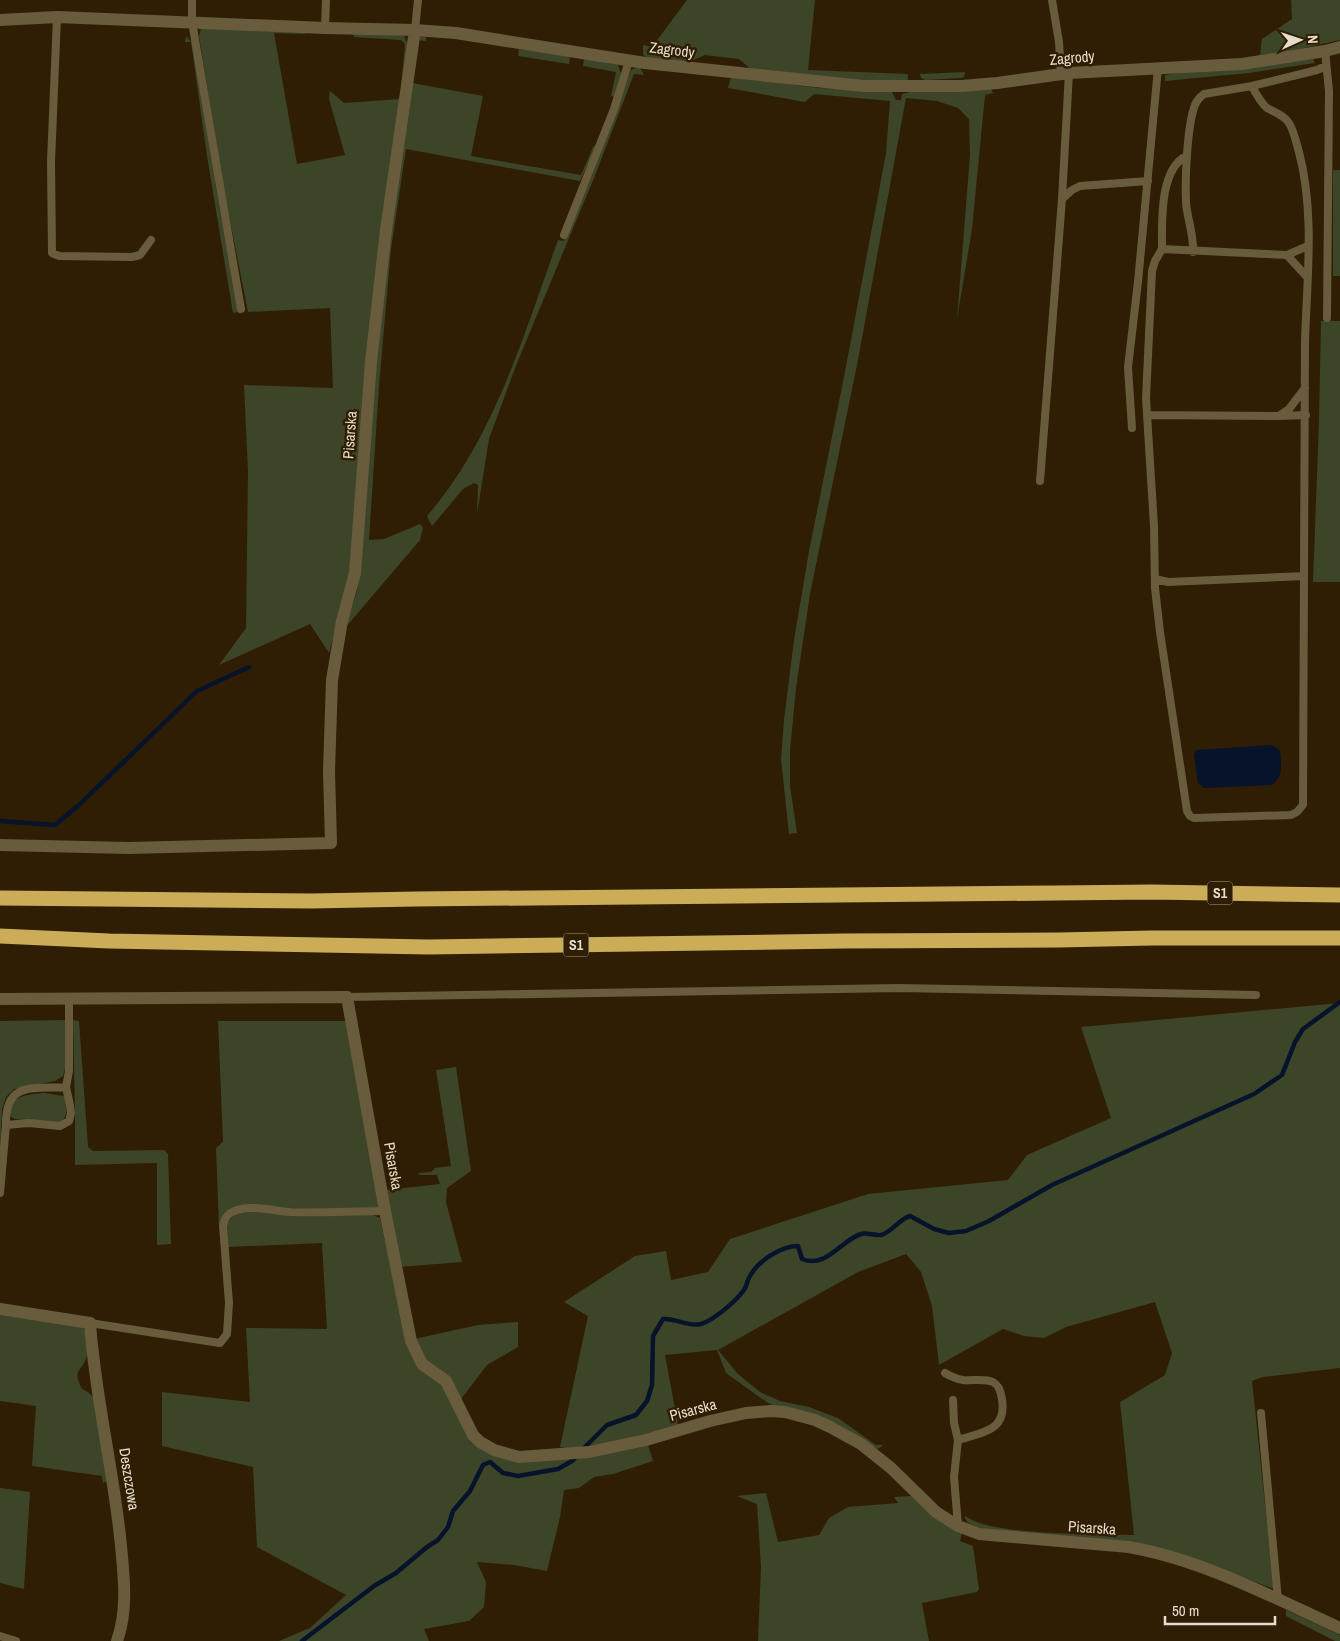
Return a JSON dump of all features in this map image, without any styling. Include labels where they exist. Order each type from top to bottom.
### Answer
[{"type":"highway","name":"S1","points":[[0,898],[312,901],[1065,893],[1340,896]]},
{"type":"highway","name":"S1","points":[[0,936],[109,941],[429,947],[1152,938],[1340,938]]},
{"type":"street","name":"Zagrody","points":[[0,20],[57,17],[456,33],[629,61],[863,86],[962,86],[1065,73],[1242,64],[1340,47]]},
{"type":"street","name":"Pisarska","points":[[0,845],[129,848],[331,843],[329,771],[332,680],[342,621],[355,572],[371,362],[386,230],[415,30]]},
{"type":"street","name":"Pisarska","points":[[347,997],[411,1342],[422,1364],[446,1381],[473,1435],[485,1446],[508,1455],[532,1457],[589,1452],[646,1440],[710,1421],[746,1413],[785,1412],[823,1423],[861,1444],[886,1463],[936,1512],[958,1526],[979,1534],[1002,1537],[1150,1550],[1193,1563],[1340,1628]]},
{"type":"street","points":[[0,999],[347,997]]},
{"type":"street","points":[[0,1309],[90,1323]]},
{"type":"street","name":"Deszczowa","points":[[90,1323],[98,1394],[112,1476],[124,1585],[124,1610],[117,1641]]},
{"type":"lane","points":[[192,0],[192,22],[241,309]]},
{"type":"lane","points":[[325,28],[326,0]]},
{"type":"lane","points":[[415,30],[418,0]]},
{"type":"lane","points":[[1040,481],[1062,199],[1065,73],[1052,0]]},
{"type":"lane","points":[[57,17],[52,162],[52,253],[59,256],[132,258],[140,255],[151,240]]},
{"type":"lane","points":[[1325,51],[1329,91],[1327,318]]},
{"type":"lane","points":[[564,235],[614,109],[629,61]]},
{"type":"lane","points":[[1193,252],[1186,201],[1187,156],[1191,119],[1198,99],[1204,94],[1252,86],[1317,70],[1326,66]]},
{"type":"lane","points":[[1132,428],[1128,367],[1158,68]]},
{"type":"lane","points":[[1187,156],[1177,163],[1167,182],[1163,209],[1162,249],[1155,260],[1152,271],[1146,381],[1155,550],[1154,579],[1187,812],[1194,818],[1276,817],[1291,815],[1297,812],[1303,805],[1307,190],[1295,136],[1288,121],[1264,105],[1252,86]]},
{"type":"lane","points":[[1062,199],[1080,186],[1148,181]]},
{"type":"lane","points":[[1162,249],[1288,256],[1308,246]]},
{"type":"lane","points":[[1288,256],[1307,277]]},
{"type":"lane","points":[[1279,416],[1293,405],[1305,388]]},
{"type":"lane","points":[[1148,415],[1306,415]]},
{"type":"lane","points":[[1154,579],[1168,582],[1304,576]]},
{"type":"lane","points":[[347,997],[899,988],[1256,995]]},
{"type":"lane","points":[[6,1125],[29,1123],[50,1126],[66,1124],[69,1121],[71,1113],[66,1087],[69,1071],[69,999]]},
{"type":"lane","points":[[0,1193],[7,1105],[11,1097],[18,1092],[26,1090],[66,1087]]},
{"type":"lane","points":[[90,1323],[220,1343],[224,1339],[228,1328],[229,1303],[223,1226],[225,1218],[230,1212],[251,1208],[292,1212],[385,1210]]},
{"type":"lane","points":[[945,1373],[961,1380],[995,1383],[1002,1396],[1003,1414],[1000,1421],[994,1427],[958,1440]]},
{"type":"lane","points":[[953,1400],[954,1423],[958,1440],[954,1462],[958,1526]]},
{"type":"lane","points":[[1262,1413],[1278,1600]]},
{"type":"lane","points":[[0,1636],[16,1641]]},
{"type":"green space","points":[[687,0],[815,0],[808,70],[908,74],[908,79],[906,81],[843,81],[752,70],[739,59],[705,55],[687,63],[646,58],[643,54],[643,45],[652,47]]},
{"type":"green space","points":[[1291,0],[1340,0],[1340,40],[1295,50],[1260,55],[1262,39],[1292,19]]},
{"type":"green space","points":[[201,28],[304,32],[305,34],[274,33],[297,164],[345,155],[329,99],[330,91],[344,103],[400,99],[405,44],[401,40],[354,37],[354,32],[404,36],[408,45],[350,576],[329,653],[310,624],[219,665],[246,628],[248,471],[244,385],[333,388],[330,308],[248,312],[222,180],[199,36]]},
{"type":"green space","points":[[186,36],[193,44],[220,211],[239,312],[233,313],[207,156],[191,42],[185,42]]},
{"type":"green space","points":[[418,36],[426,37],[426,41],[418,40],[412,83],[483,96],[471,156],[581,175],[594,145],[595,149],[580,181],[406,149],[391,249],[379,386],[369,540],[384,539],[420,524],[423,528],[420,540],[345,628],[357,591],[380,316]]},
{"type":"green space","points":[[519,49],[570,56],[569,64],[518,56]]},
{"type":"green space","points":[[584,58],[618,65],[621,73],[614,97],[611,96],[616,72],[583,66]]},
{"type":"green space","points":[[1313,59],[1315,63],[1249,73],[1165,81],[1165,75],[1185,72]]},
{"type":"green space","points":[[640,68],[644,75],[634,74],[594,178],[515,368],[489,439],[477,514],[478,485],[474,483],[463,489],[432,526],[427,516],[471,454],[505,384],[558,240],[564,241],[593,173],[631,70]]},
{"type":"green space","points":[[965,72],[964,77],[960,78],[925,80],[921,78],[920,74]]},
{"type":"green space","points":[[731,77],[819,88],[892,92],[896,100],[901,100],[902,94],[910,92],[991,89],[993,93],[985,95],[972,229],[957,319],[970,155],[969,119],[958,108],[937,101],[906,98],[858,360],[810,594],[796,688],[790,750],[790,786],[797,833],[789,834],[781,759],[794,640],[809,551],[886,153],[890,101],[814,94],[805,102],[728,88]]},
{"type":"green space","points":[[1333,170],[1340,170],[1340,276],[1333,276]]},
{"type":"green space","points":[[1321,321],[1340,321],[1340,582],[1313,582]]},
{"type":"green space","points":[[1340,1003],[1340,1368],[1263,1377],[1252,1381],[1274,1589],[1194,1559],[982,1530],[967,1522],[964,1515],[976,1522],[1019,1530],[1071,1534],[1134,1535],[1120,1402],[1165,1375],[1172,1353],[1155,1302],[1066,1327],[1044,1338],[1024,1336],[1003,1329],[939,1365],[932,1306],[921,1272],[906,1254],[858,1272],[718,1350],[738,1374],[760,1392],[780,1401],[809,1407],[838,1418],[876,1445],[883,1445],[878,1449],[768,1403],[726,1373],[717,1350],[665,1355],[678,1425],[644,1436],[578,1450],[560,1447],[588,1316],[564,1302],[635,1256],[666,1251],[671,1280],[708,1272],[730,1239],[868,1194],[1008,1180],[1027,1155],[1111,1118],[1081,1027]]},
{"type":"green space","points":[[65,1020],[66,1064],[63,1076],[55,1081],[14,1089],[6,1097],[2,1109],[0,1157],[0,1021]]},
{"type":"green space","points":[[73,1020],[79,1021],[88,1147],[93,1151],[164,1150],[168,1154],[171,1244],[157,1245],[157,1163],[75,1165]]},
{"type":"green space","points":[[218,1021],[349,1021],[379,1207],[338,1209],[238,1206],[219,1226],[216,1148],[223,1142]]},
{"type":"green space","points":[[456,1067],[471,1171],[447,1188],[446,1202],[462,1262],[399,1267],[387,1190],[440,1184],[437,1175],[420,1175],[418,1173],[431,1172],[435,1168],[451,1166],[436,1070]]},
{"type":"green space","points":[[44,1093],[64,1096],[65,1117],[60,1122],[45,1124],[11,1117],[11,1105],[15,1100],[26,1095]]},
{"type":"green space","points":[[250,1211],[371,1214],[380,1218],[404,1329],[494,1455],[648,1445],[653,1461],[613,1474],[594,1477],[579,1488],[564,1490],[560,1517],[547,1571],[514,1565],[477,1562],[486,1582],[484,1607],[469,1621],[424,1629],[429,1641],[279,1641],[310,1628],[346,1595],[257,1547],[253,1467],[162,1446],[162,1392],[250,1402],[246,1328],[327,1329],[322,1243],[228,1247],[227,1223],[235,1214]]},
{"type":"green space","points":[[0,1313],[83,1327],[85,1330],[87,1355],[79,1370],[78,1377],[82,1389],[93,1397],[107,1481],[103,1483],[102,1476],[32,1466],[36,1406],[0,1401]]},
{"type":"green space","points":[[518,1322],[518,1347],[487,1365],[461,1399],[429,1365],[414,1339],[478,1325]]},
{"type":"green space","points":[[0,1488],[30,1492],[24,1589],[0,1583]]},
{"type":"green space","points":[[766,1493],[778,1542],[819,1535],[829,1518],[848,1507],[898,1503],[894,1497],[911,1496],[962,1533],[960,1541],[973,1546],[979,1589],[977,1592],[922,1603],[929,1641],[758,1641],[761,1567],[757,1504],[737,1496]]},
{"type":"green space","points":[[1286,1610],[1340,1635],[1340,1641],[1335,1641],[1286,1616]]},
{"type":"water","points":[[1271,745],[1280,750],[1281,765],[1280,774],[1272,785],[1204,788],[1198,783],[1194,755],[1196,750]]},
{"type":"waterway","points":[[0,821],[55,825],[80,804],[197,691],[249,667]]},
{"type":"waterway","points":[[583,1449],[607,1425],[636,1415],[647,1401],[652,1385],[653,1336],[663,1319],[696,1325],[712,1319],[730,1305],[745,1288],[758,1265],[771,1255],[784,1249],[798,1246],[802,1259],[818,1260],[833,1253],[853,1237],[861,1234],[881,1235],[910,1216],[934,1229],[949,1233],[966,1231],[989,1221],[1052,1185],[1254,1094],[1282,1075],[1295,1042],[1303,1029],[1340,1002]]},
{"type":"waterway","points":[[302,1641],[438,1540],[448,1527],[453,1511],[470,1491],[483,1465],[490,1462],[503,1473],[518,1476],[558,1469],[578,1455]]}]
